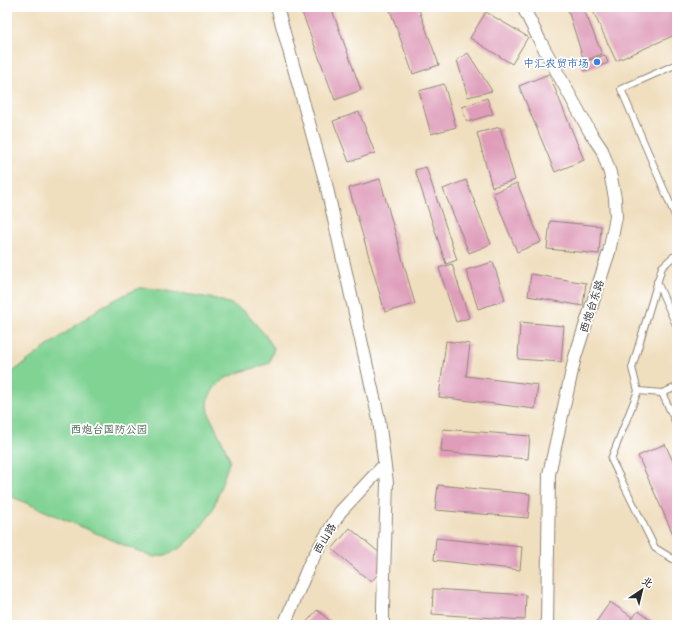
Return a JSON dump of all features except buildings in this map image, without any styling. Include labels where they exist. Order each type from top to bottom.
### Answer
[{"type":"street","points":[[277,7],[326,184],[379,420],[387,483],[383,625]]},
{"type":"street","name":"西炮台东路","points":[[523,7],[590,132],[602,150],[610,173],[616,211],[609,252],[575,357],[549,474],[547,625]]},
{"type":"street","name":"西山路","points":[[284,625],[310,563],[340,512],[384,465]]},
{"type":"lane","points":[[677,64],[621,89],[677,220]]},
{"type":"lane","points":[[677,256],[673,257],[662,267],[632,368],[638,391],[611,459],[655,548],[677,560]]},
{"type":"lane","points":[[658,282],[677,327]]},
{"type":"lane","points":[[638,391],[662,393],[677,387]]},
{"type":"lane","points":[[662,393],[677,425]]},
{"type":"green space","name":"西炮台国防公园","points":[[142,287],[216,299],[231,304],[245,312],[274,348],[269,363],[226,378],[214,388],[207,401],[210,417],[230,460],[212,512],[194,536],[183,546],[170,554],[154,557],[10,496],[7,504],[7,376],[101,307]]},
{"type":"place","name":"中汇农贸市场","points":[[597,62]]}]
